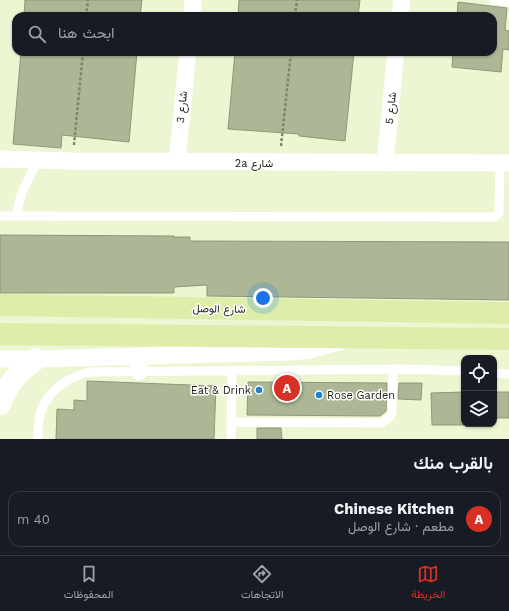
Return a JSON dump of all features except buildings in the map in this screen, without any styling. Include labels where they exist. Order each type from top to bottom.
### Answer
[{"type":"main road","name":"شارع الوصل","points":[[0,305],[509,313]]},
{"type":"main road","points":[[0,334],[509,339]]},
{"type":"street","points":[[192,12],[193,0]]},
{"type":"street","points":[[400,12],[402,0]]},
{"type":"street","name":"شارع 3","points":[[177,162],[188,56]]},
{"type":"street","name":"شارع 5","points":[[385,163],[396,56]]},
{"type":"street","name":"2a شارع","points":[[0,159],[37,161],[279,163],[505,163]]},
{"type":"street","points":[[0,359],[36,359],[139,364],[292,352],[327,346],[352,337]]},
{"type":"street","points":[[0,404],[4,394],[17,374],[36,359]]},
{"type":"lane","points":[[493,0],[509,2]]},
{"type":"lane","points":[[16,216],[21,195],[37,161]]},
{"type":"lane","points":[[0,216],[494,217],[498,215],[499,211],[505,163]]},
{"type":"lane","points":[[38,439],[39,421],[46,401],[52,392],[65,381],[79,374],[139,364],[232,371],[393,369],[461,372]]},
{"type":"lane","points":[[231,422],[381,423],[390,417],[392,412],[393,369]]},
{"type":"lane","points":[[231,439],[232,371]]},
{"type":"lane","points":[[497,373],[509,374]]},
{"type":"path","points":[[86,12],[88,0]]},
{"type":"path","points":[[296,12],[297,0]]},
{"type":"path","points":[[72,161],[83,56]]},
{"type":"path","points":[[279,163],[291,56]]},
{"type":"place","name":"Chinese Kitchen","points":[[287,388]]},
{"type":"place","name":"Eat & Drink","points":[[259,390]]},
{"type":"place","name":"Rose Garden","points":[[319,395]]}]
